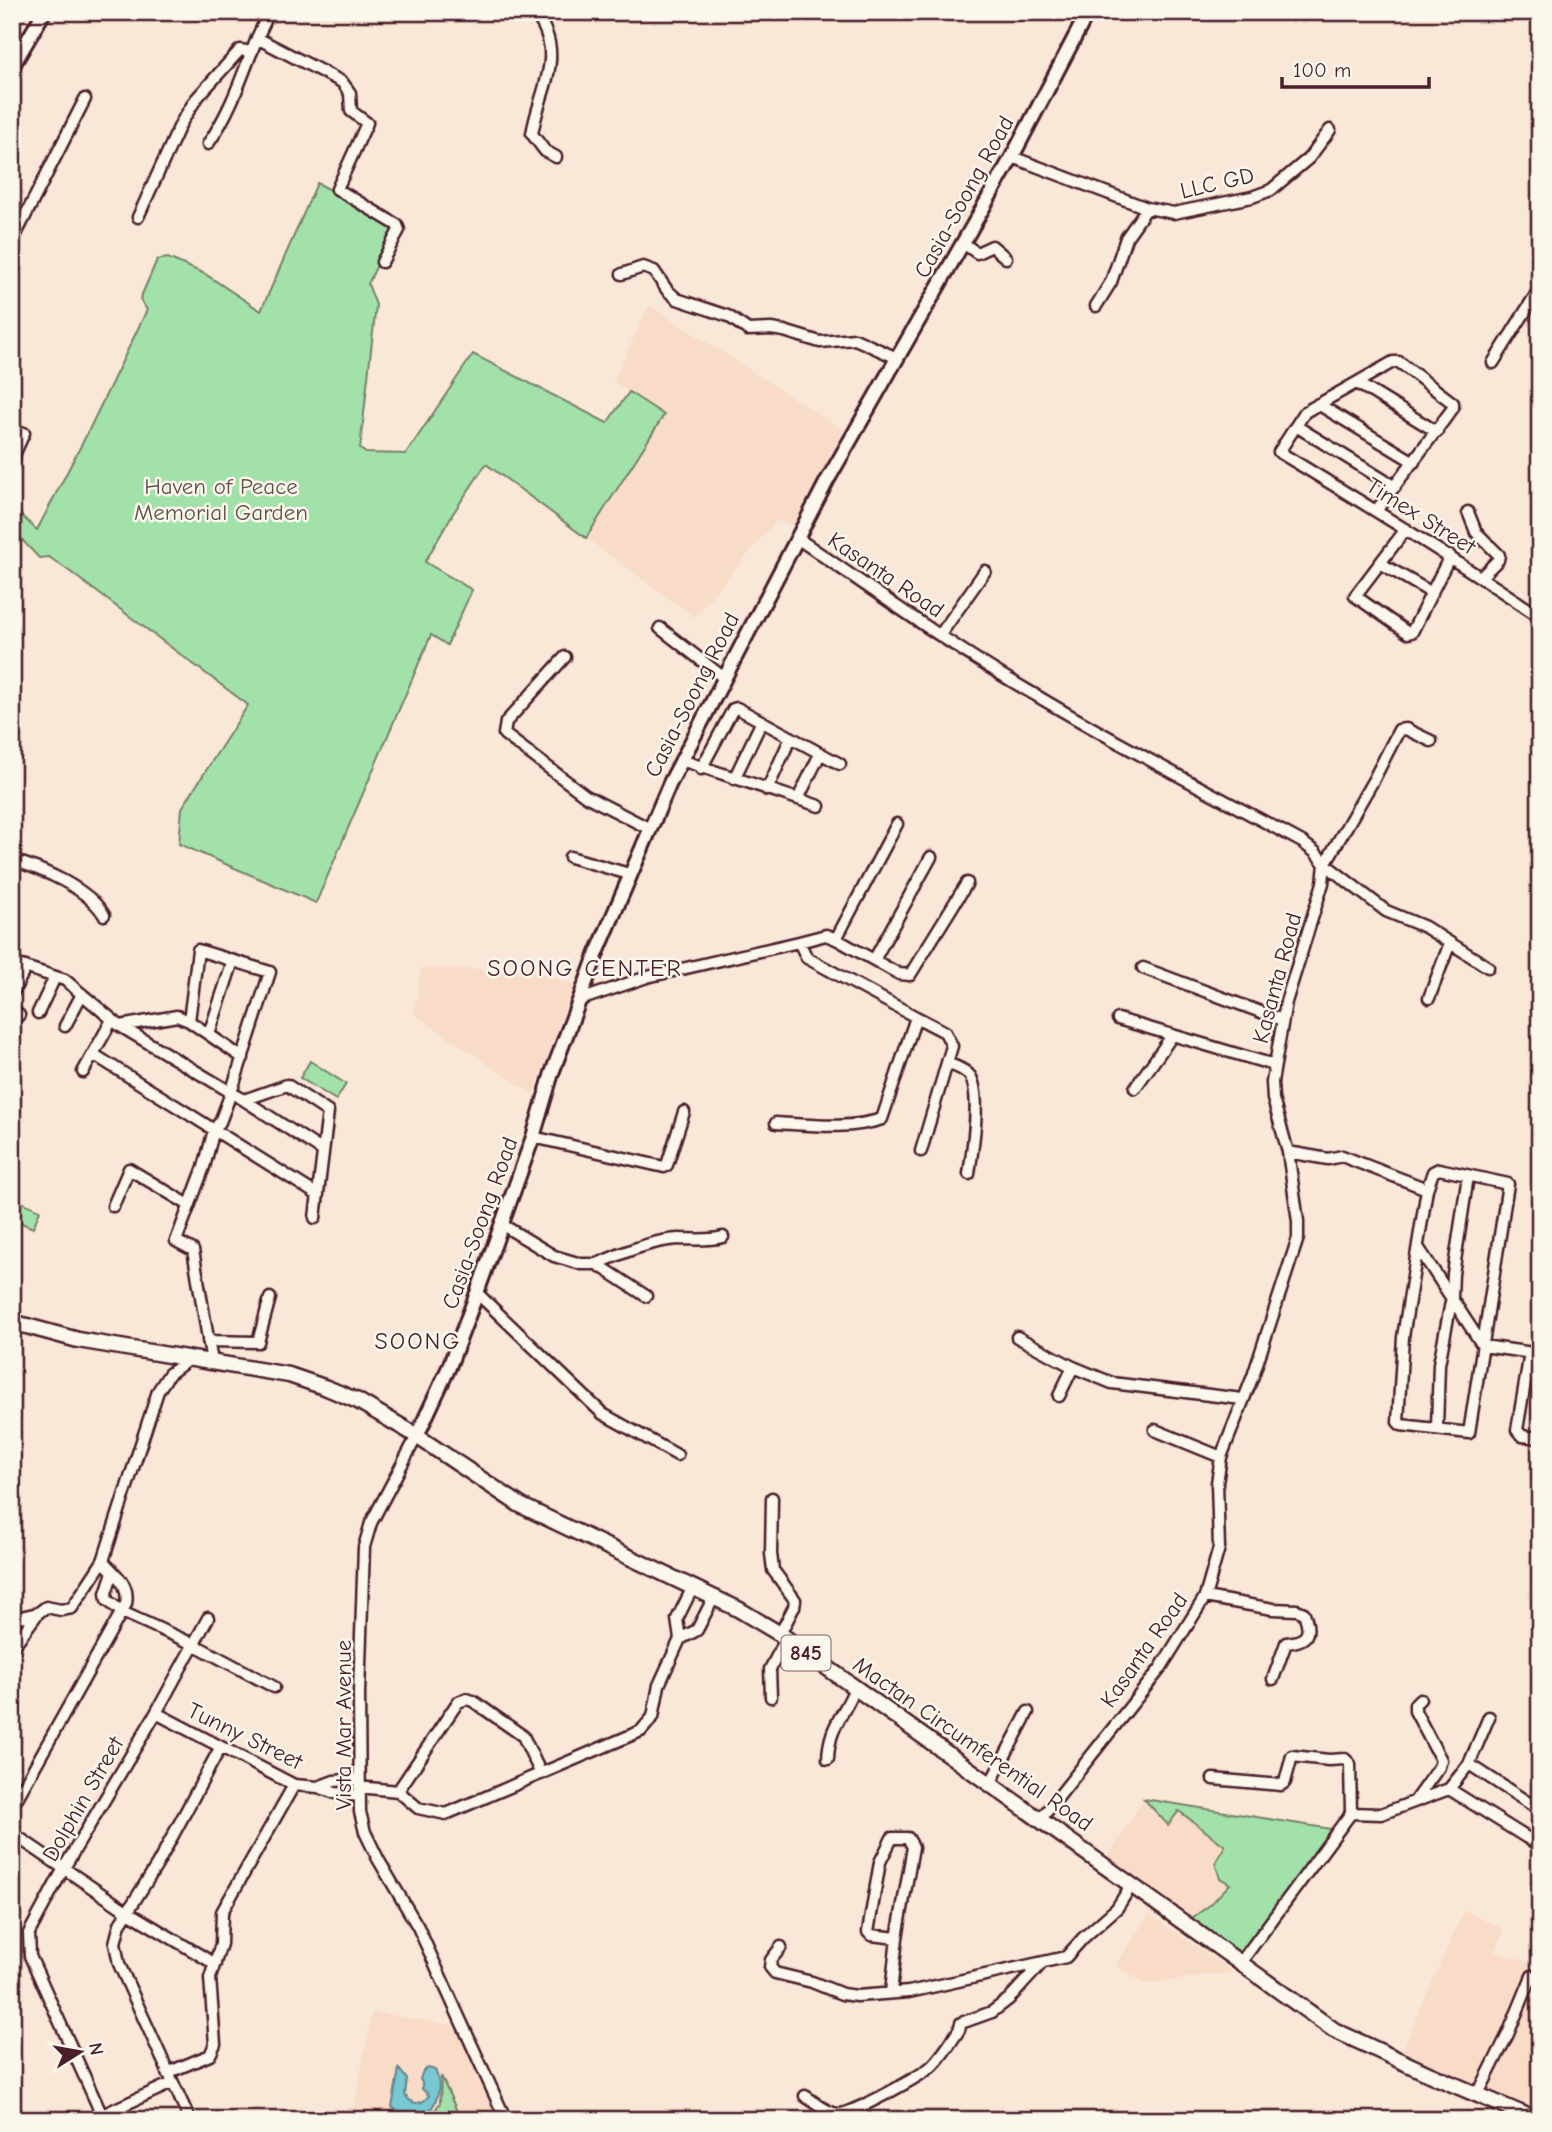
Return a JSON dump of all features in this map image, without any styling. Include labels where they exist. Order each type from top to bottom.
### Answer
[{"type":"main road","name":"Mactan Circumferential Road","points":[[12,1322],[78,1340],[289,1375],[358,1401],[417,1436],[520,1505],[714,1597],[783,1637],[1340,2033],[1537,2120]]},
{"type":"street","points":[[12,67],[16,48],[44,12]]},
{"type":"street","points":[[208,145],[224,120],[240,86],[266,19],[266,12]]},
{"type":"street","points":[[534,12],[547,28],[550,52],[548,80],[535,118],[533,134],[545,151],[556,157]]},
{"type":"street","name":"Casia-Soong Road","points":[[417,1436],[449,1367],[477,1293],[533,1136],[552,1073],[629,874],[681,761],[827,481],[1012,157],[1088,12]]},
{"type":"street","points":[[257,38],[348,87],[351,111],[367,124],[337,189],[397,225],[399,230],[382,262]]},
{"type":"street","points":[[138,217],[179,126],[196,99],[240,50],[251,52]]},
{"type":"street","points":[[12,242],[85,99]]},
{"type":"street","name":"LLC GD","points":[[1012,157],[1147,208],[1174,213],[1252,197],[1271,190],[1309,158],[1330,131]]},
{"type":"street","points":[[1097,306],[1111,282],[1126,238],[1147,208]]},
{"type":"street","points":[[963,243],[977,253],[992,246],[1006,258]]},
{"type":"street","points":[[622,274],[643,267],[654,271],[677,299],[728,316],[748,330],[783,331],[820,342],[855,339],[897,358]]},
{"type":"street","points":[[1493,363],[1540,288]]},
{"type":"street","points":[[1376,511],[1395,487],[1437,432],[1453,408],[1452,403],[1399,362],[1393,362],[1305,412],[1296,426],[1395,487]]},
{"type":"street","points":[[1357,383],[1437,432]]},
{"type":"street","points":[[1318,404],[1414,462]]},
{"type":"street","name":"Timex Street","points":[[1296,426],[1279,452],[1450,556],[1540,617]]},
{"type":"street","points":[[12,466],[24,433]]},
{"type":"street","points":[[1468,512],[1476,532],[1499,555],[1499,560],[1481,577]]},
{"type":"street","points":[[1406,529],[1355,596],[1408,633],[1412,632],[1450,556]]},
{"type":"street","name":"Kasanta Road","points":[[797,538],[940,635],[1035,695],[1177,776],[1302,842],[1325,864],[1323,883],[1282,1020],[1274,1065],[1273,1099],[1288,1152],[1298,1238],[1254,1372],[1221,1457],[1217,1483],[1219,1548],[1205,1597],[1160,1669],[1040,1820]]},
{"type":"street","points":[[1380,563],[1432,593]]},
{"type":"street","points":[[940,635],[985,571]]},
{"type":"street","points":[[660,628],[724,678]]},
{"type":"street","points":[[565,657],[506,722],[504,734],[586,796],[650,829]]},
{"type":"street","points":[[701,768],[733,709],[741,708],[840,764]]},
{"type":"street","points":[[734,779],[762,721]]},
{"type":"street","points":[[1431,741],[1406,729],[1399,730],[1325,864],[1386,911],[1425,927],[1488,967]]},
{"type":"street","points":[[767,790],[791,737]]},
{"type":"street","points":[[798,799],[820,754]]},
{"type":"street","points":[[681,761],[819,806]]},
{"type":"street","points":[[836,939],[897,824]]},
{"type":"street","points":[[570,857],[629,874]]},
{"type":"street","points":[[874,960],[931,857]]},
{"type":"street","points":[[12,860],[51,874],[89,895],[104,915]]},
{"type":"street","points":[[580,1000],[647,977],[826,935],[906,976],[913,973],[967,883]]},
{"type":"street","points":[[799,942],[807,958],[945,1032],[952,1046],[922,1151]]},
{"type":"street","points":[[1429,998],[1450,943]]},
{"type":"street","points":[[189,1021],[198,950],[270,972],[231,1093],[220,1122],[214,1130],[176,1241],[193,1250],[212,1362]]},
{"type":"street","points":[[209,1034],[233,961]]},
{"type":"street","points":[[12,963],[65,980],[116,1023],[323,1151]]},
{"type":"street","points":[[12,994],[26,967]]},
{"type":"street","points":[[1143,968],[1282,1020]]},
{"type":"street","points":[[38,1013],[55,977]]},
{"type":"street","points":[[65,1026],[82,994]]},
{"type":"street","points":[[83,1072],[116,1023],[177,1016],[189,1021],[243,1058]]},
{"type":"street","points":[[776,1123],[832,1126],[868,1124],[882,1119],[916,1017]]},
{"type":"street","points":[[1118,1019],[1274,1065]]},
{"type":"street","points":[[1135,1088],[1172,1036]]},
{"type":"street","points":[[93,1054],[318,1195]]},
{"type":"street","points":[[947,1063],[964,1071],[973,1082],[976,1105],[969,1174]]},
{"type":"street","points":[[244,1100],[287,1085],[328,1112],[315,1217]]},
{"type":"street","points":[[533,1136],[664,1167],[667,1165],[684,1112]]},
{"type":"street","points":[[1288,1152],[1328,1159],[1342,1156],[1427,1189]]},
{"type":"street","points":[[113,1206],[129,1169],[189,1205]]},
{"type":"street","points":[[1439,1169],[1508,1184],[1469,1433],[1401,1425],[1398,1422],[1403,1337],[1427,1189],[1433,1172],[1439,1169]]},
{"type":"street","points":[[1437,1428],[1439,1364],[1452,1297],[1452,1274],[1468,1176]]},
{"type":"street","points":[[501,1224],[554,1256],[581,1264],[597,1264],[656,1242],[677,1239],[712,1240],[723,1237]]},
{"type":"street","points":[[1418,1247],[1483,1346]]},
{"type":"street","points":[[597,1264],[646,1296]]},
{"type":"street","points":[[477,1293],[603,1414],[677,1455]]},
{"type":"street","points":[[208,1341],[258,1342],[270,1298]]},
{"type":"street","points":[[1017,1337],[1073,1367],[1111,1383],[1242,1399]]},
{"type":"street","points":[[1483,1346],[1535,1353],[1517,1430],[1522,1436],[1540,1438]]},
{"type":"street","points":[[12,1619],[46,1607],[61,1610],[72,1608],[103,1561],[158,1391],[169,1374],[189,1359]]},
{"type":"street","points":[[1059,1396],[1073,1367]]},
{"type":"street","points":[[1155,1430],[1221,1457]]},
{"type":"street","name":"Vista Mar Avenue","points":[[417,1436],[371,1523],[364,1547],[359,1694],[360,1819],[384,1871],[418,1927],[506,2120]]},
{"type":"street","points":[[771,1697],[771,1669],[795,1600],[774,1570],[771,1555],[772,1498]]},
{"type":"street","points":[[12,1807],[122,1612],[127,1589],[103,1561]]},
{"type":"street","points":[[113,1572],[106,1593],[107,1600],[122,1612],[193,1644],[274,1687]]},
{"type":"street","points":[[359,1787],[398,1791],[418,1808],[446,1814],[640,1731],[653,1717],[659,1685],[680,1639],[677,1619],[693,1587]]},
{"type":"street","points":[[680,1639],[697,1630],[714,1597]]},
{"type":"street","points":[[1205,1597],[1304,1613],[1308,1629],[1306,1637],[1300,1642],[1286,1643],[1273,1679]]},
{"type":"street","points":[[12,1648],[38,1612]]},
{"type":"street","name":"Dolphin Street","points":[[103,2118],[30,1956],[29,1933],[208,1618]]},
{"type":"street","points":[[828,1759],[831,1732],[855,1688]]},
{"type":"street","points":[[1416,1799],[1441,1760],[1415,1712],[1415,1704],[1420,1699]]},
{"type":"street","points":[[398,1791],[458,1702],[463,1700],[473,1701],[523,1736],[541,1773]]},
{"type":"street","name":"Tunny Street","points":[[156,1713],[294,1785],[318,1787],[335,1793],[359,1787]]},
{"type":"street","points":[[990,1784],[1028,1713]]},
{"type":"street","points":[[1351,1813],[1381,1814],[1449,1789],[1469,1764],[1489,1717]]},
{"type":"street","points":[[190,2120],[119,1964],[115,1943],[120,1924],[220,1748]]},
{"type":"street","points":[[1213,1779],[1281,1785],[1285,1782],[1292,1756],[1345,1759],[1350,1764],[1351,1813],[1241,1962]]},
{"type":"street","points":[[1469,1764],[1535,1807]]},
{"type":"street","name":"Tunny Street","points":[[318,1787],[334,1781],[359,1787]]},
{"type":"street","points":[[103,2118],[210,2055],[215,2044],[210,1978],[221,1944],[222,1912],[294,1785]]},
{"type":"street","points":[[1449,1789],[1540,1846]]},
{"type":"street","points":[[12,1833],[128,1912],[215,1964]]},
{"type":"street","points":[[891,1992],[897,1938],[913,1847],[908,1838],[900,1836],[892,1838],[880,1862],[868,1932],[871,1935],[897,1938]]},
{"type":"street","points":[[781,1947],[771,1960],[770,1967],[775,1973],[812,1982],[850,1996],[909,1992],[1066,1958],[1083,1938],[1116,1908],[1132,1884]]},
{"type":"street","points":[[806,2096],[824,2109],[837,2114],[869,2104],[933,2065],[959,2030],[961,2023],[1001,2006],[1042,1963]]},
{"type":"street","points":[[1478,2094],[1508,2034],[1532,1976]]},
{"type":"street","points":[[12,2105],[19,2120]]},
{"type":"shaded area","points":[[649,305],[843,430],[795,527],[777,520],[694,617],[586,538],[664,415],[613,382]]},
{"type":"shaded area","points":[[421,968],[532,970],[574,985],[533,1095],[414,1014]]},
{"type":"shaded area","points":[[1144,1799],[1331,1829],[1241,1956],[1106,1859]]},
{"type":"shaded area","points":[[1464,1910],[1505,1930],[1494,1951],[1537,1965],[1530,1992],[1540,2001],[1540,2115],[1400,2055]]},
{"type":"shaded area","points":[[1149,1914],[1233,1972],[1145,1984],[1116,1965]]},
{"type":"shaded area","points":[[372,2012],[457,2026],[499,2120],[352,2120]]},
{"type":"green space","name":"Haven of Peace Memorial Garden","points":[[317,183],[395,227],[368,284],[376,305],[360,449],[366,453],[406,454],[473,354],[607,423],[629,392],[664,415],[586,538],[486,464],[425,562],[472,590],[447,645],[431,635],[316,903],[179,844],[182,808],[248,705],[69,571],[49,557],[39,558],[12,529],[12,507],[37,530],[147,310],[140,299],[157,260],[168,258],[205,274],[261,311]]},
{"type":"green space","points":[[310,1061],[346,1084],[336,1100],[300,1078]]},
{"type":"green space","points":[[12,1198],[40,1210],[33,1228],[12,1219]]},
{"type":"green space","points":[[1144,1799],[1331,1829],[1241,1956],[1189,1920],[1210,1905],[1230,1884],[1220,1878],[1215,1863],[1225,1846],[1179,1811],[1168,1825]]},
{"type":"green space","points":[[441,2076],[461,2120],[428,2120],[440,2103]]},
{"type":"water","points":[[428,2068],[435,2070],[438,2077],[437,2098],[420,2120],[408,2120],[392,2107],[399,2069],[407,2079],[405,2095],[417,2103],[424,2101],[429,2095],[422,2089],[420,2079],[423,2071]]},
{"type":"district","name":"SOONG CENTER","points":[[585,968]]},
{"type":"district","name":"SOONG","points":[[418,1341]]}]
